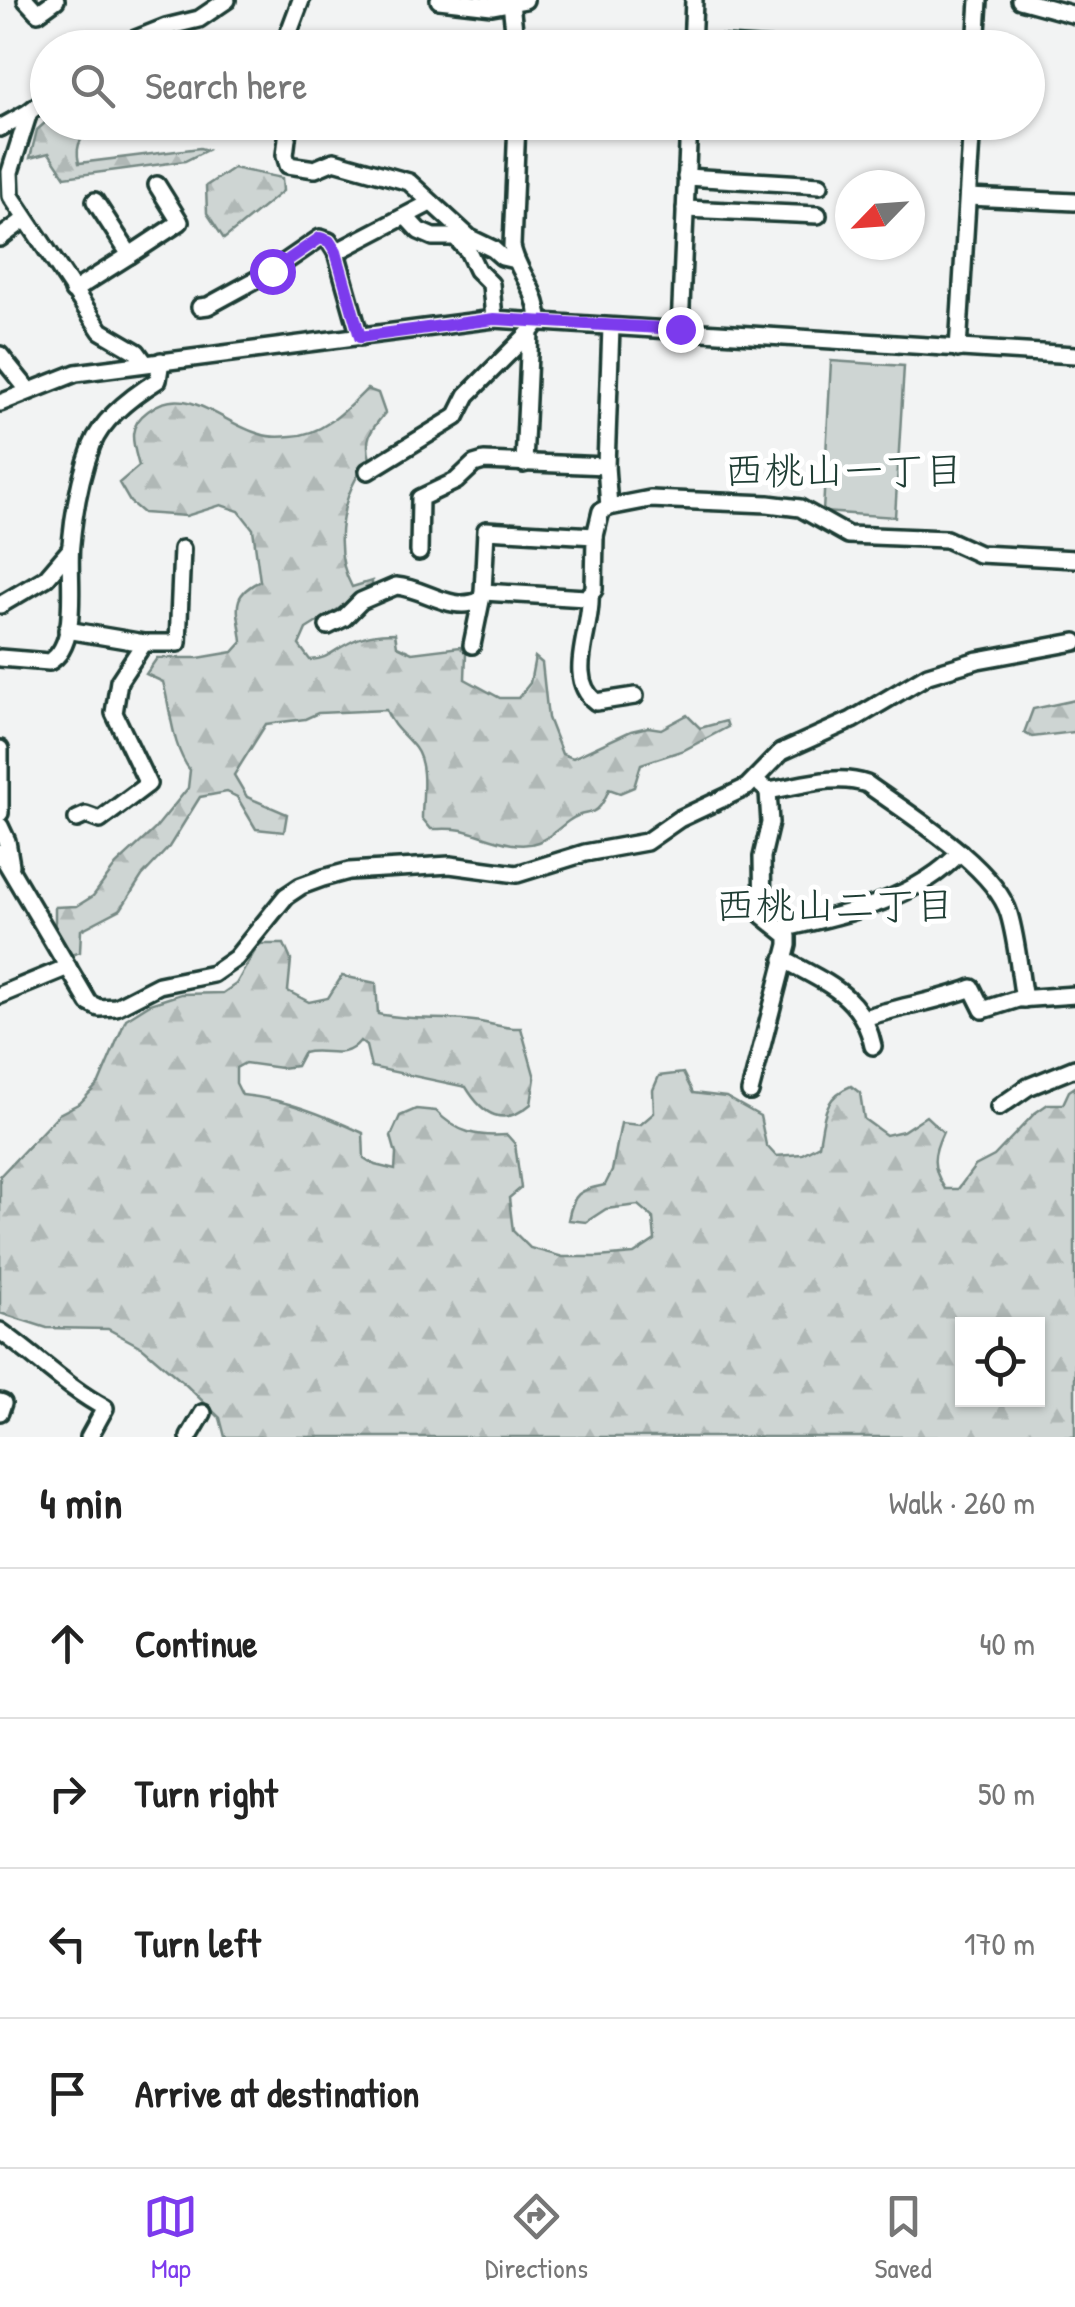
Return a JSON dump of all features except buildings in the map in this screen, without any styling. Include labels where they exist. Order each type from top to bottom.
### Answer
[{"type":"street","points":[[26,0],[38,12],[56,0]]},
{"type":"street","points":[[158,30],[199,19],[228,0]]},
{"type":"street","points":[[289,30],[301,0]]},
{"type":"street","points":[[440,0],[472,6],[518,2],[517,30]]},
{"type":"street","points":[[693,30],[694,0]]},
{"type":"street","points":[[977,30],[979,0]]},
{"type":"street","points":[[1020,0],[1075,14]]},
{"type":"street","points":[[0,128],[29,112]]},
{"type":"street","points":[[0,658],[49,662],[63,649],[78,492],[93,442],[119,410],[158,380],[153,362],[102,332],[11,196],[10,172],[29,112]]},
{"type":"street","points":[[287,140],[288,165],[315,169],[334,162],[409,182],[470,238],[494,249],[502,258],[515,260]]},
{"type":"street","points":[[516,140],[512,246],[515,260],[533,288],[534,326],[524,464]]},
{"type":"street","points":[[680,329],[688,140]]},
{"type":"street","points":[[958,349],[971,140]]},
{"type":"street","points":[[686,177],[820,185]]},
{"type":"street","points":[[73,291],[180,222],[157,186]]},
{"type":"street","points":[[968,197],[1075,202]]},
{"type":"street","points":[[95,201],[130,255]]},
{"type":"street","points":[[336,252],[430,203]]},
{"type":"street","points":[[685,209],[818,215]]},
{"type":"street","points":[[406,218],[419,231],[433,237],[455,238],[463,244],[477,270],[492,284],[494,319]]},
{"type":"street","points":[[0,238],[24,220]]},
{"type":"street","points":[[200,308],[272,271],[320,238],[329,241],[336,252],[360,337]]},
{"type":"street","points":[[0,403],[76,374],[494,319],[534,326],[680,329],[1075,355]]},
{"type":"street","points":[[368,472],[456,417],[467,395],[534,326]]},
{"type":"street","points":[[609,507],[606,466],[611,327]]},
{"type":"street","points":[[0,355],[29,390]]},
{"type":"street","points":[[419,552],[420,498],[456,481],[474,464],[484,461],[606,466]]},
{"type":"street","points":[[635,696],[596,702],[584,690],[580,666],[594,590],[596,536],[601,511],[609,507],[650,499],[768,504],[800,508],[848,535],[946,540],[979,554],[1075,559]]},
{"type":"street","points":[[472,645],[482,596],[486,530],[596,536]]},
{"type":"street","points":[[67,630],[144,643],[178,643],[182,549]]},
{"type":"street","points":[[0,605],[46,578],[70,550]]},
{"type":"street","points":[[328,626],[361,602],[396,586],[454,605],[472,604],[482,596],[590,596]]},
{"type":"street","points":[[0,852],[89,1003],[99,1008],[116,1008],[160,984],[213,974],[254,939],[286,896],[301,886],[350,871],[391,868],[450,865],[529,873],[584,852],[646,842],[679,819],[734,795],[781,752],[852,720],[928,675],[978,660],[1075,642]]},
{"type":"street","points":[[77,819],[86,815],[100,820],[148,784],[114,713],[119,681],[144,643]]},
{"type":"street","points":[[0,749],[0,813]]},
{"type":"street","points":[[753,780],[768,790],[831,780],[867,784],[960,852],[1002,898],[1009,914],[1024,999]]},
{"type":"street","points":[[750,1092],[788,936],[763,916],[762,856],[770,823],[768,790]]},
{"type":"street","points":[[0,826],[11,867]]},
{"type":"street","points":[[781,929],[858,910],[934,877],[960,852]]},
{"type":"street","points":[[786,952],[826,918]]},
{"type":"street","points":[[786,952],[845,993],[864,1018],[872,1046]]},
{"type":"street","points":[[0,995],[68,967]]},
{"type":"street","points":[[864,1018],[933,1003],[972,988],[983,1010],[1024,999],[1075,995]]},
{"type":"street","points":[[999,1107],[1028,1087],[1075,1068]]},
{"type":"street","points":[[0,1331],[20,1343],[72,1390],[105,1408],[90,1437]]},
{"type":"street","points":[[0,1402],[0,1412]]},
{"type":"street","points":[[189,1437],[203,1412]]},
{"type":"green space","points":[[34,140],[81,140],[79,163],[207,150],[185,161],[65,177],[49,153],[30,158]]},
{"type":"green space","points":[[233,168],[282,178],[283,191],[224,239],[207,213],[206,186]]},
{"type":"green space","points":[[831,361],[904,366],[895,517],[823,512]]},
{"type":"green space","points":[[367,389],[378,393],[385,413],[370,434],[370,459],[346,503],[341,538],[352,587],[372,581],[372,588],[306,629],[299,645],[310,660],[325,657],[364,637],[395,633],[397,646],[412,653],[460,647],[466,653],[465,679],[500,698],[518,698],[530,683],[535,657],[542,663],[548,718],[562,754],[573,758],[631,731],[661,729],[687,715],[700,728],[726,721],[728,727],[684,750],[641,764],[634,787],[620,793],[609,789],[596,810],[576,816],[543,840],[520,845],[462,830],[431,829],[422,818],[423,772],[419,755],[386,710],[318,713],[305,719],[266,724],[234,775],[247,797],[287,814],[284,832],[256,829],[237,797],[227,792],[200,797],[169,847],[142,876],[121,909],[81,930],[80,952],[71,955],[55,926],[55,907],[77,906],[93,896],[116,865],[154,830],[188,788],[190,770],[176,739],[163,682],[146,674],[157,658],[198,658],[233,652],[242,642],[239,599],[260,581],[253,529],[239,511],[221,505],[186,516],[143,513],[130,502],[119,483],[139,466],[133,436],[136,423],[162,403],[190,402],[263,435],[303,435],[333,420]]},
{"type":"green space","points":[[1075,700],[1075,732],[1032,737],[1024,733],[1033,709]]},
{"type":"green space","points":[[259,944],[284,944],[291,960],[288,991],[309,1002],[328,998],[342,976],[376,983],[378,1014],[521,1028],[535,1078],[531,1104],[503,1117],[479,1105],[466,1087],[371,1067],[366,1046],[360,1041],[347,1051],[303,1053],[296,1066],[245,1063],[236,1068],[236,1083],[242,1095],[304,1109],[363,1133],[364,1158],[395,1170],[391,1136],[400,1116],[416,1109],[436,1111],[468,1132],[507,1135],[515,1144],[521,1188],[509,1198],[513,1231],[530,1248],[563,1257],[634,1254],[655,1240],[653,1218],[638,1205],[606,1209],[586,1222],[568,1220],[579,1194],[605,1185],[612,1171],[621,1123],[640,1125],[654,1113],[653,1090],[659,1076],[683,1073],[693,1093],[726,1097],[760,1116],[766,1145],[776,1156],[802,1154],[819,1145],[830,1102],[851,1086],[860,1093],[864,1119],[886,1135],[903,1131],[926,1116],[943,1132],[935,1161],[945,1189],[958,1189],[975,1166],[994,1156],[1035,1113],[1048,1104],[1063,1104],[1075,1087],[1075,1437],[225,1437],[220,1418],[143,1348],[108,1329],[47,1328],[0,1313],[0,1176],[59,1114],[80,1103],[99,1083],[126,1019],[150,1004],[181,994],[223,993],[236,984]]},
{"type":"district","name":"西桃山一丁目","points":[[844,470]]},
{"type":"district","name":"西桃山二丁目","points":[[835,905]]},
{"type":"route","points":[[272,271],[320,238],[329,241],[336,252],[360,337],[494,319],[680,329]]}]
